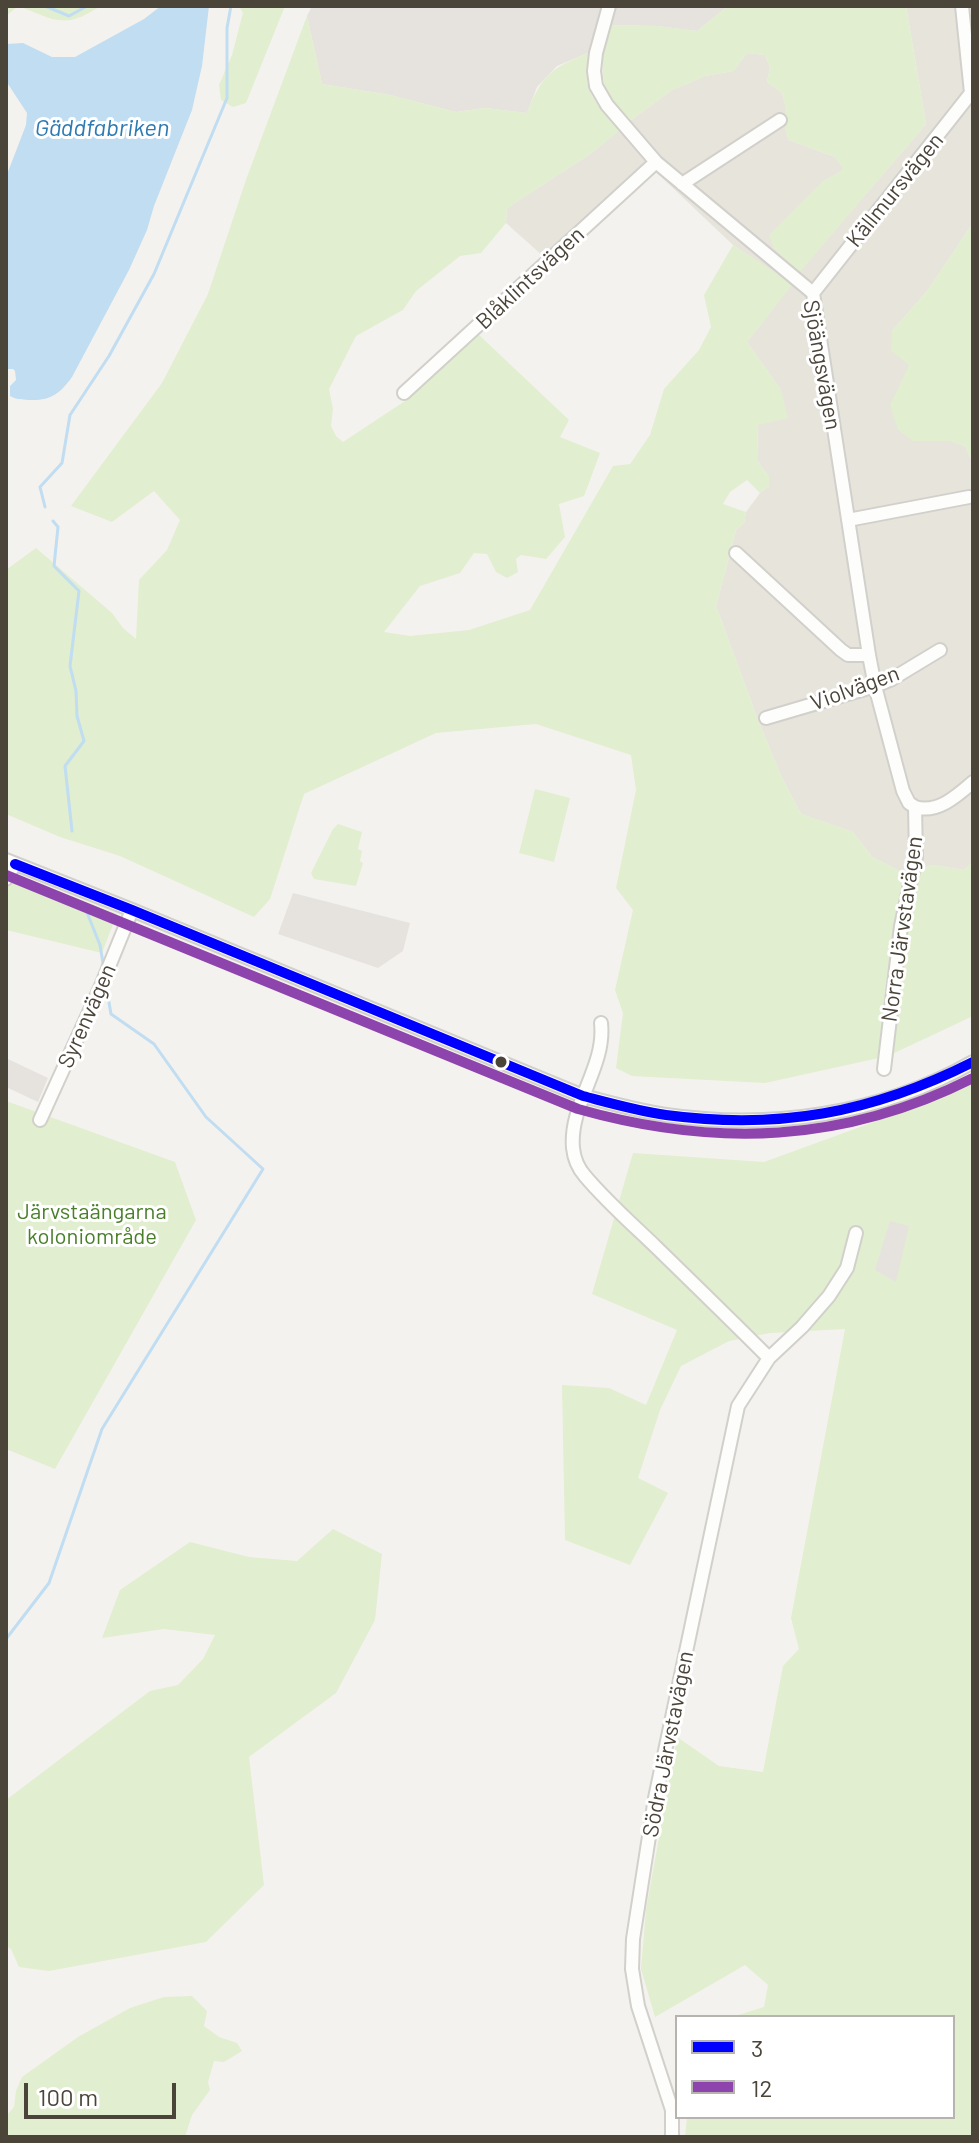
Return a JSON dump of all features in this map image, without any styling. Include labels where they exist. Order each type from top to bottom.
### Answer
[{"type":"street","name":"Sjöängsvägen","points":[[609,6],[594,71],[596,86],[607,105],[656,162],[813,293],[875,686],[903,791],[915,807]]},
{"type":"street","points":[[962,6],[972,85]]},
{"type":"street","name":"Källmursvägen","points":[[813,293],[967,99],[972,85]]},
{"type":"street","points":[[682,184],[780,120]]},
{"type":"street","name":"Blåklintsvägen","points":[[404,393],[656,162]]},
{"type":"street","points":[[848,520],[969,497]]},
{"type":"street","points":[[736,553],[841,650],[848,655],[869,655]]},
{"type":"street","name":"Violvägen","points":[[766,718],[875,686],[940,650]]},
{"type":"street","name":"Norra Järvstavägen","points":[[884,1069],[901,926],[916,857],[915,807],[928,809],[941,806],[973,782]]},
{"type":"street","points":[[6,879],[10,862],[583,1096],[629,1108],[697,1119],[748,1122],[827,1114],[887,1099],[973,1062]]},
{"type":"street","name":"Syrenvägen","points":[[40,1120],[132,910]]},
{"type":"street","points":[[601,1023],[598,1057],[583,1096],[573,1140],[575,1157],[583,1174],[769,1358]]},
{"type":"street","name":"Södra Järvstavägen","points":[[672,2137],[672,2110],[638,2006],[632,1969],[636,1913],[655,1798],[738,1406],[769,1358],[829,1296],[847,1268],[856,1233]]},
{"type":"shaded area","points":[[312,6],[728,6],[697,31],[611,25],[590,52],[557,66],[537,87],[527,113],[485,108],[456,112],[390,95],[322,84],[307,16]]},
{"type":"shaded area","points":[[906,6],[973,6],[973,223],[928,290],[892,331],[909,365],[913,441],[951,441],[965,446],[973,463],[973,862],[964,870],[932,865],[906,874],[872,857],[853,832],[801,814],[758,720],[716,606],[736,530],[744,523],[746,512],[760,493],[769,486],[769,477],[757,460],[758,425],[781,390],[747,342],[792,284],[733,245],[656,172],[553,265],[506,223],[507,208],[593,152],[672,90],[705,76],[733,71],[747,53],[765,55],[770,68],[767,82],[782,93],[789,140],[835,157],[842,166],[842,171],[822,182],[773,247],[799,272],[926,124]]},
{"type":"shaded area","points":[[293,893],[410,923],[403,951],[378,968],[278,934]]},
{"type":"shaded area","points":[[8,1059],[48,1078],[38,1102],[6,1087]]},
{"type":"shaded area","points":[[890,1221],[909,1226],[896,1282],[875,1270]]},
{"type":"green space","points":[[6,6],[101,6],[79,17],[58,20],[17,7],[6,16]]},
{"type":"green space","points":[[239,6],[285,6],[246,103],[233,107],[221,100],[219,85],[232,55],[243,13]]},
{"type":"green space","points":[[728,6],[906,6],[926,124],[799,273],[773,247],[769,235],[822,182],[842,171],[842,166],[835,157],[789,140],[782,93],[767,82],[770,68],[765,55],[747,53],[733,71],[705,76],[672,90],[631,120],[611,98],[604,82],[603,57],[611,25],[697,31]]},
{"type":"green space","points":[[307,16],[322,84],[390,95],[456,112],[485,108],[527,113],[538,89],[550,74],[590,52],[587,78],[592,96],[620,130],[593,152],[507,208],[506,223],[481,253],[460,256],[416,291],[403,310],[356,336],[329,389],[333,409],[331,426],[343,442],[408,399],[478,334],[569,420],[560,437],[600,453],[584,496],[559,504],[565,537],[546,559],[521,555],[516,559],[518,572],[507,578],[496,572],[487,554],[474,553],[460,573],[420,586],[384,632],[410,636],[469,630],[530,610],[613,466],[630,464],[650,435],[664,389],[699,350],[711,327],[704,295],[733,245],[793,284],[747,342],[781,390],[788,418],[758,425],[757,460],[769,477],[769,486],[760,493],[747,480],[730,492],[723,504],[746,512],[744,523],[736,530],[716,606],[758,720],[801,814],[853,832],[872,857],[906,874],[932,865],[964,870],[973,862],[973,1016],[888,1056],[765,1083],[632,1076],[616,1068],[623,1013],[615,990],[633,910],[616,888],[636,790],[631,755],[536,724],[436,733],[304,794],[270,899],[254,917],[120,856],[60,837],[6,814],[6,570],[36,548],[112,613],[136,639],[139,580],[167,550],[180,520],[154,491],[112,522],[71,506],[162,383],[208,294],[247,177]]},
{"type":"green space","points":[[973,223],[973,463],[965,446],[951,441],[913,441],[898,430],[890,405],[909,365],[891,351],[892,331],[928,290]]},
{"type":"green space","points":[[535,789],[570,798],[554,862],[519,853]]},
{"type":"green space","points":[[338,824],[362,832],[358,849],[362,851],[360,861],[363,863],[356,886],[314,879],[311,873]]},
{"type":"green space","points":[[6,870],[117,914],[102,953],[6,930]]},
{"type":"green space","points":[[973,1082],[973,2137],[685,2137],[687,2119],[955,2119],[955,2015],[738,2015],[764,2007],[768,1985],[745,1965],[655,2017],[641,1969],[646,1910],[677,1737],[719,1766],[763,1772],[783,1666],[799,1649],[791,1618],[845,1329],[770,1333],[729,1341],[681,1366],[660,1410],[638,1478],[668,1493],[630,1565],[565,1540],[562,1385],[609,1388],[646,1405],[677,1330],[592,1294],[633,1153],[764,1162],[951,1094]]},
{"type":"green space","name":"Järvstaängarna koloniområde","points":[[6,1101],[175,1162],[196,1220],[55,1469],[6,1449]]},
{"type":"green space","points":[[333,1529],[382,1554],[375,1620],[336,1693],[249,1757],[264,1885],[206,1942],[49,1971],[19,1967],[11,1949],[6,1946],[6,1800],[150,1691],[178,1685],[203,1659],[215,1635],[164,1629],[102,1638],[120,1590],[190,1542],[249,1557],[297,1561]]},
{"type":"green space","points":[[192,1996],[207,2011],[204,2026],[219,2037],[237,2043],[242,2051],[224,2062],[214,2061],[208,2082],[210,2090],[192,2115],[185,2137],[6,2137],[6,2116],[14,2107],[22,2077],[78,2037],[130,2008],[164,1997]]},
{"type":"water","name":"Gäddfabriken","points":[[161,6],[209,6],[202,66],[192,110],[147,230],[72,377],[49,398],[15,398],[10,396],[10,386],[16,380],[15,371],[6,369],[6,177],[26,125],[27,113],[6,81],[6,44],[23,43],[52,57],[75,57],[144,19]]},
{"type":"waterway","points":[[45,6],[69,16],[87,6]]},
{"type":"waterway","points":[[45,507],[40,487],[62,463],[70,415],[109,356],[154,274],[227,98],[227,28],[231,6]]},
{"type":"waterway","points":[[53,521],[58,527],[54,566],[79,591],[70,666],[84,741],[65,766],[72,831]]},
{"type":"waterway","points":[[84,905],[100,945],[104,969]]},
{"type":"waterway","points":[[6,1639],[49,1583],[102,1429],[263,1169],[206,1117],[154,1044],[111,1014],[106,985]]},
{"type":"transit line","name":"3","points":[[15,864],[583,1096],[645,1111],[707,1119],[747,1120],[824,1113],[898,1094],[973,1062]]},
{"type":"transit line","name":"12","points":[[6,875],[578,1109],[629,1122],[680,1130],[730,1133],[828,1127],[925,1100],[973,1078]]}]
